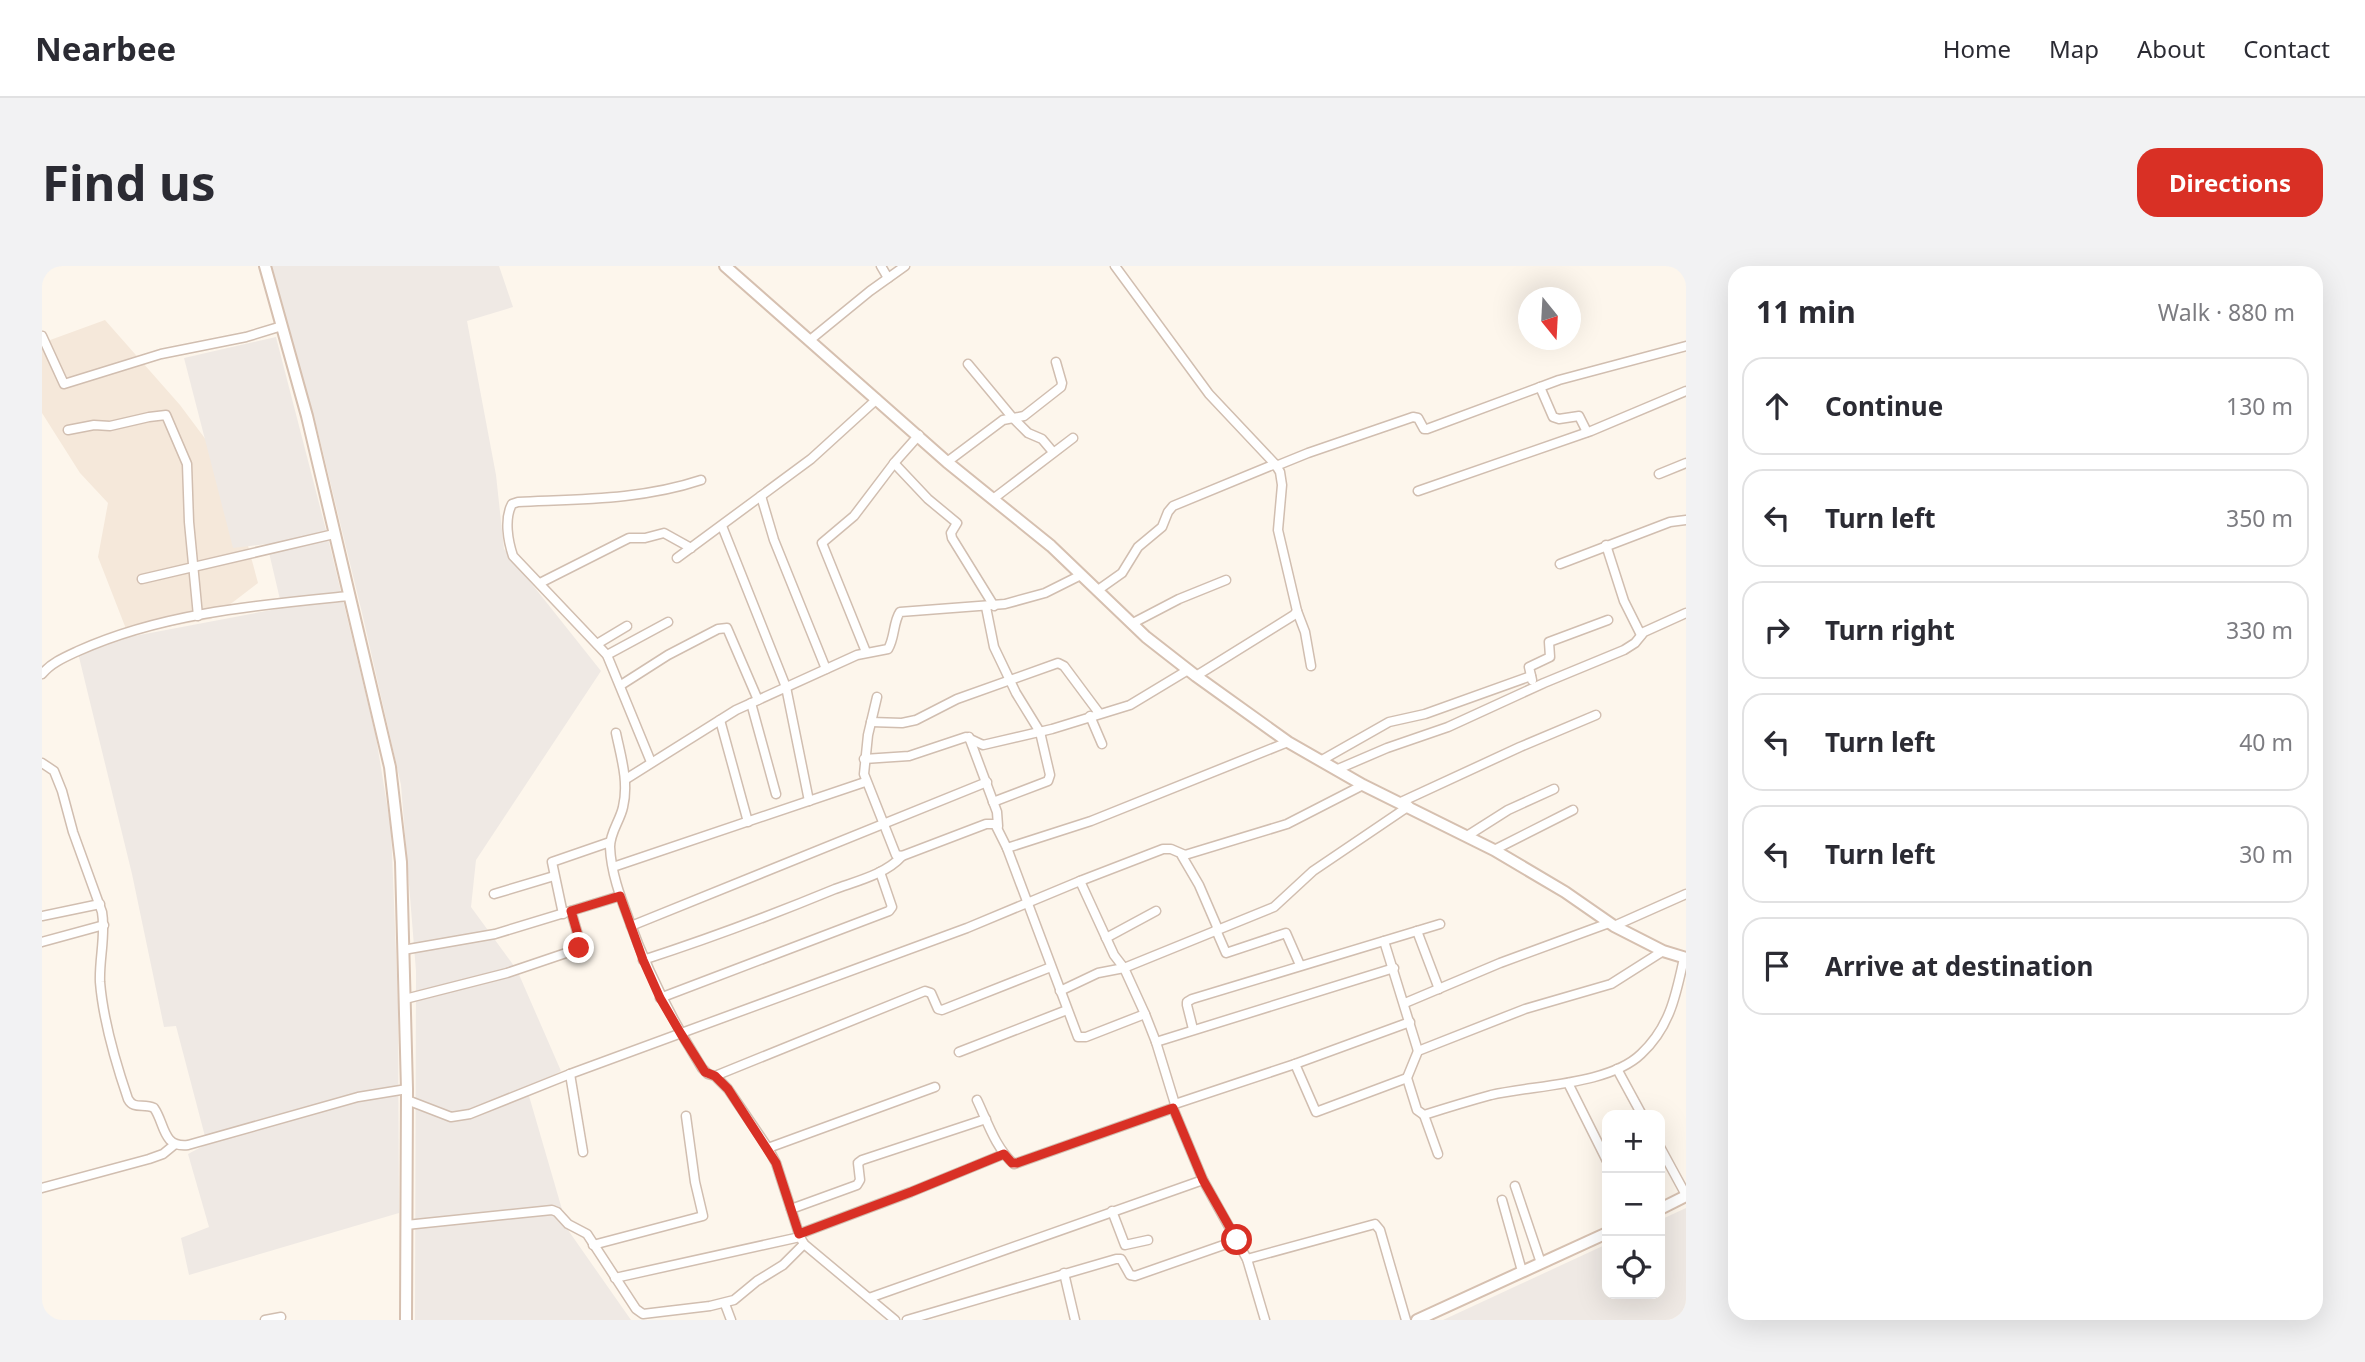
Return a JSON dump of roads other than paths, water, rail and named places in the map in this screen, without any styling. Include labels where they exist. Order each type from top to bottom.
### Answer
[{"type":"street","points":[[265,266],[307,416],[390,767],[401,862],[405,999],[406,1320]]},
{"type":"street","points":[[725,266],[1192,673],[1288,742],[1363,785],[1494,850],[1565,892],[1611,924],[1663,951],[1685,958],[1674,1005],[1663,1026],[1640,1055],[1617,1069],[1568,1083],[1493,1095],[1424,1115]]},
{"type":"street","points":[[881,266],[888,278]]},
{"type":"street","points":[[810,340],[905,266]]},
{"type":"street","points":[[1115,266],[1209,394],[1276,465],[1282,485],[1278,530],[1297,611],[1305,632],[1311,666]]},
{"type":"street","points":[[42,336],[62,381],[67,384],[161,354],[246,337],[282,326]]},
{"type":"street","points":[[1098,590],[1122,573],[1139,547],[1162,527],[1173,506],[1308,453],[1413,417],[1418,418],[1424,429],[1427,429],[1540,387],[1686,346]]},
{"type":"street","points":[[947,461],[1003,420],[1024,416],[1061,387],[1056,362]]},
{"type":"street","points":[[968,364],[1012,417],[1028,433],[1042,439],[1053,453]]},
{"type":"street","points":[[1540,387],[1553,417],[1559,419],[1579,416],[1587,432]]},
{"type":"street","points":[[1418,491],[1587,432],[1686,390]]},
{"type":"street","points":[[677,558],[811,459],[877,399]]},
{"type":"street","points":[[68,430],[94,425],[110,426],[166,415],[187,464],[189,522],[198,616]]},
{"type":"street","points":[[866,652],[822,543],[854,516],[919,435]]},
{"type":"street","points":[[993,499],[1073,438]]},
{"type":"street","points":[[894,463],[928,499],[957,523],[951,533],[952,538],[990,606],[994,648],[1040,732],[1050,779],[993,802]]},
{"type":"street","points":[[1659,474],[1686,463]]},
{"type":"street","points":[[651,762],[607,655],[515,559],[511,551],[508,512],[512,504],[603,500],[671,489],[701,481]]},
{"type":"street","points":[[761,496],[774,540],[826,669]]},
{"type":"street","points":[[1560,564],[1670,522],[1686,520]]},
{"type":"street","points":[[722,526],[786,687],[809,801]]},
{"type":"street","points":[[540,583],[629,538],[645,538],[664,533],[691,548]]},
{"type":"street","points":[[142,579],[334,534]]},
{"type":"street","points":[[1606,545],[1624,601],[1641,635]]},
{"type":"street","points":[[626,779],[755,701],[866,652],[890,647],[897,617],[901,612],[990,606],[1045,593],[1081,575]]},
{"type":"street","points":[[1133,623],[1179,599],[1226,580]]},
{"type":"street","points":[[42,674],[56,663],[105,640],[198,616],[244,607],[349,596]]},
{"type":"street","points":[[864,759],[909,756],[969,737],[983,745],[1040,732],[1130,705],[1192,673],[1297,611]]},
{"type":"street","points":[[1338,769],[1387,748],[1448,727],[1624,650],[1648,629],[1686,613]]},
{"type":"street","points":[[1535,688],[1529,667],[1550,657],[1551,641],[1608,621]]},
{"type":"street","points":[[607,655],[668,622]]},
{"type":"street","points":[[597,643],[627,626]]},
{"type":"street","points":[[621,685],[668,655],[718,629],[727,628],[755,701],[776,794]]},
{"type":"street","points":[[871,722],[902,723],[916,720],[957,699],[1061,664],[1095,715],[1101,744]]},
{"type":"street","points":[[1322,760],[1389,722],[1425,714],[1531,676]]},
{"type":"street","points":[[877,697],[864,759],[865,782],[896,855],[902,856]]},
{"type":"street","points":[[1060,991],[1098,973],[1124,968],[1274,907],[1313,872],[1405,804],[1520,747],[1596,715]]},
{"type":"street","points":[[720,720],[748,822]]},
{"type":"street","points":[[616,733],[626,779],[623,808],[610,842],[613,867],[620,896],[660,998],[702,1068],[728,1089],[768,1148],[776,1163],[801,1238],[895,1320]]},
{"type":"street","points":[[969,737],[987,782],[998,826],[1076,1033],[1080,1038],[1145,1014]]},
{"type":"street","points":[[1007,848],[1091,821],[1288,742]]},
{"type":"street","points":[[42,763],[54,771],[100,904],[104,925],[100,979],[102,998],[125,1091],[131,1105],[154,1108],[164,1134],[174,1145]]},
{"type":"street","points":[[613,867],[865,782]]},
{"type":"street","points":[[631,926],[987,782]]},
{"type":"street","points":[[1182,856],[1274,829],[1363,785]]},
{"type":"street","points":[[1467,836],[1508,810],[1554,789]]},
{"type":"street","points":[[1494,850],[1573,810]]},
{"type":"street","points":[[643,960],[725,933],[880,872],[894,865],[902,856],[986,824],[998,826]]},
{"type":"street","points":[[405,999],[507,974],[575,950],[580,942],[554,876],[552,862],[610,842]]},
{"type":"street","points":[[42,1188],[149,1159],[163,1154],[174,1145],[188,1145],[358,1097],[407,1095],[451,1116],[464,1116],[1028,904],[1043,895],[1163,849],[1171,849],[1182,856],[1199,885],[1226,953],[1286,933],[1300,965]]},
{"type":"street","points":[[660,998],[889,911],[892,906],[880,872]]},
{"type":"street","points":[[494,894],[554,876]]},
{"type":"street","points":[[1080,881],[1145,1014],[1174,1106],[1203,1180],[1247,1259],[1265,1320]]},
{"type":"street","points":[[1405,1003],[1686,894]]},
{"type":"street","points":[[403,950],[495,934],[620,896]]},
{"type":"street","points":[[42,916],[100,904]]},
{"type":"street","points":[[1107,938],[1156,911]]},
{"type":"street","points":[[1193,1029],[1187,1005],[1189,1000],[1440,924]]},
{"type":"street","points":[[42,942],[104,925]]},
{"type":"street","points":[[1417,930],[1439,989]]},
{"type":"street","points":[[1384,941],[1418,1051],[1407,1078],[1417,1110],[1424,1115],[1438,1154]]},
{"type":"street","points":[[1418,1051],[1525,1009],[1604,987],[1663,951]]},
{"type":"street","points":[[715,1076],[925,992],[931,993],[938,1009],[942,1010],[1051,967]]},
{"type":"street","points":[[1156,1042],[1394,968]]},
{"type":"street","points":[[959,1052],[1067,1010]]},
{"type":"street","points":[[977,1100],[1004,1154],[1012,1163],[1017,1163],[1410,1022]]},
{"type":"street","points":[[1295,1064],[1316,1112],[1407,1078]]},
{"type":"street","points":[[1617,1069],[1639,1110]]},
{"type":"street","points":[[570,1074],[583,1152]]},
{"type":"street","points":[[1568,1083],[1602,1151]]},
{"type":"street","points":[[768,1148],[935,1087]]},
{"type":"street","points":[[593,1245],[703,1216],[695,1182],[686,1116]]},
{"type":"street","points":[[791,1209],[857,1185],[860,1180],[858,1163],[862,1160],[986,1119]]},
{"type":"street","points":[[615,1278],[801,1238],[1004,1154]]},
{"type":"street","points":[[1665,1156],[1686,1196],[1665,1206]]},
{"type":"street","points":[[869,1298],[1203,1180]]},
{"type":"street","points":[[1515,1186],[1541,1263]]},
{"type":"street","points":[[1502,1200],[1522,1271]]},
{"type":"street","points":[[406,1225],[552,1210],[568,1224],[583,1231],[640,1314],[725,1304],[734,1300],[783,1265],[801,1238]]},
{"type":"street","points":[[1112,1211],[1125,1245],[1148,1240]]},
{"type":"street","points":[[1247,1259],[1375,1224],[1380,1230],[1406,1320]]},
{"type":"street","points":[[1417,1320],[1602,1235]]},
{"type":"street","points":[[907,1320],[1119,1258],[1130,1275],[1135,1276],[1237,1240]]},
{"type":"street","points":[[1064,1273],[1075,1320]]},
{"type":"street","points":[[725,1304],[732,1320]]},
{"type":"street","points":[[265,1320],[281,1317]]}]
